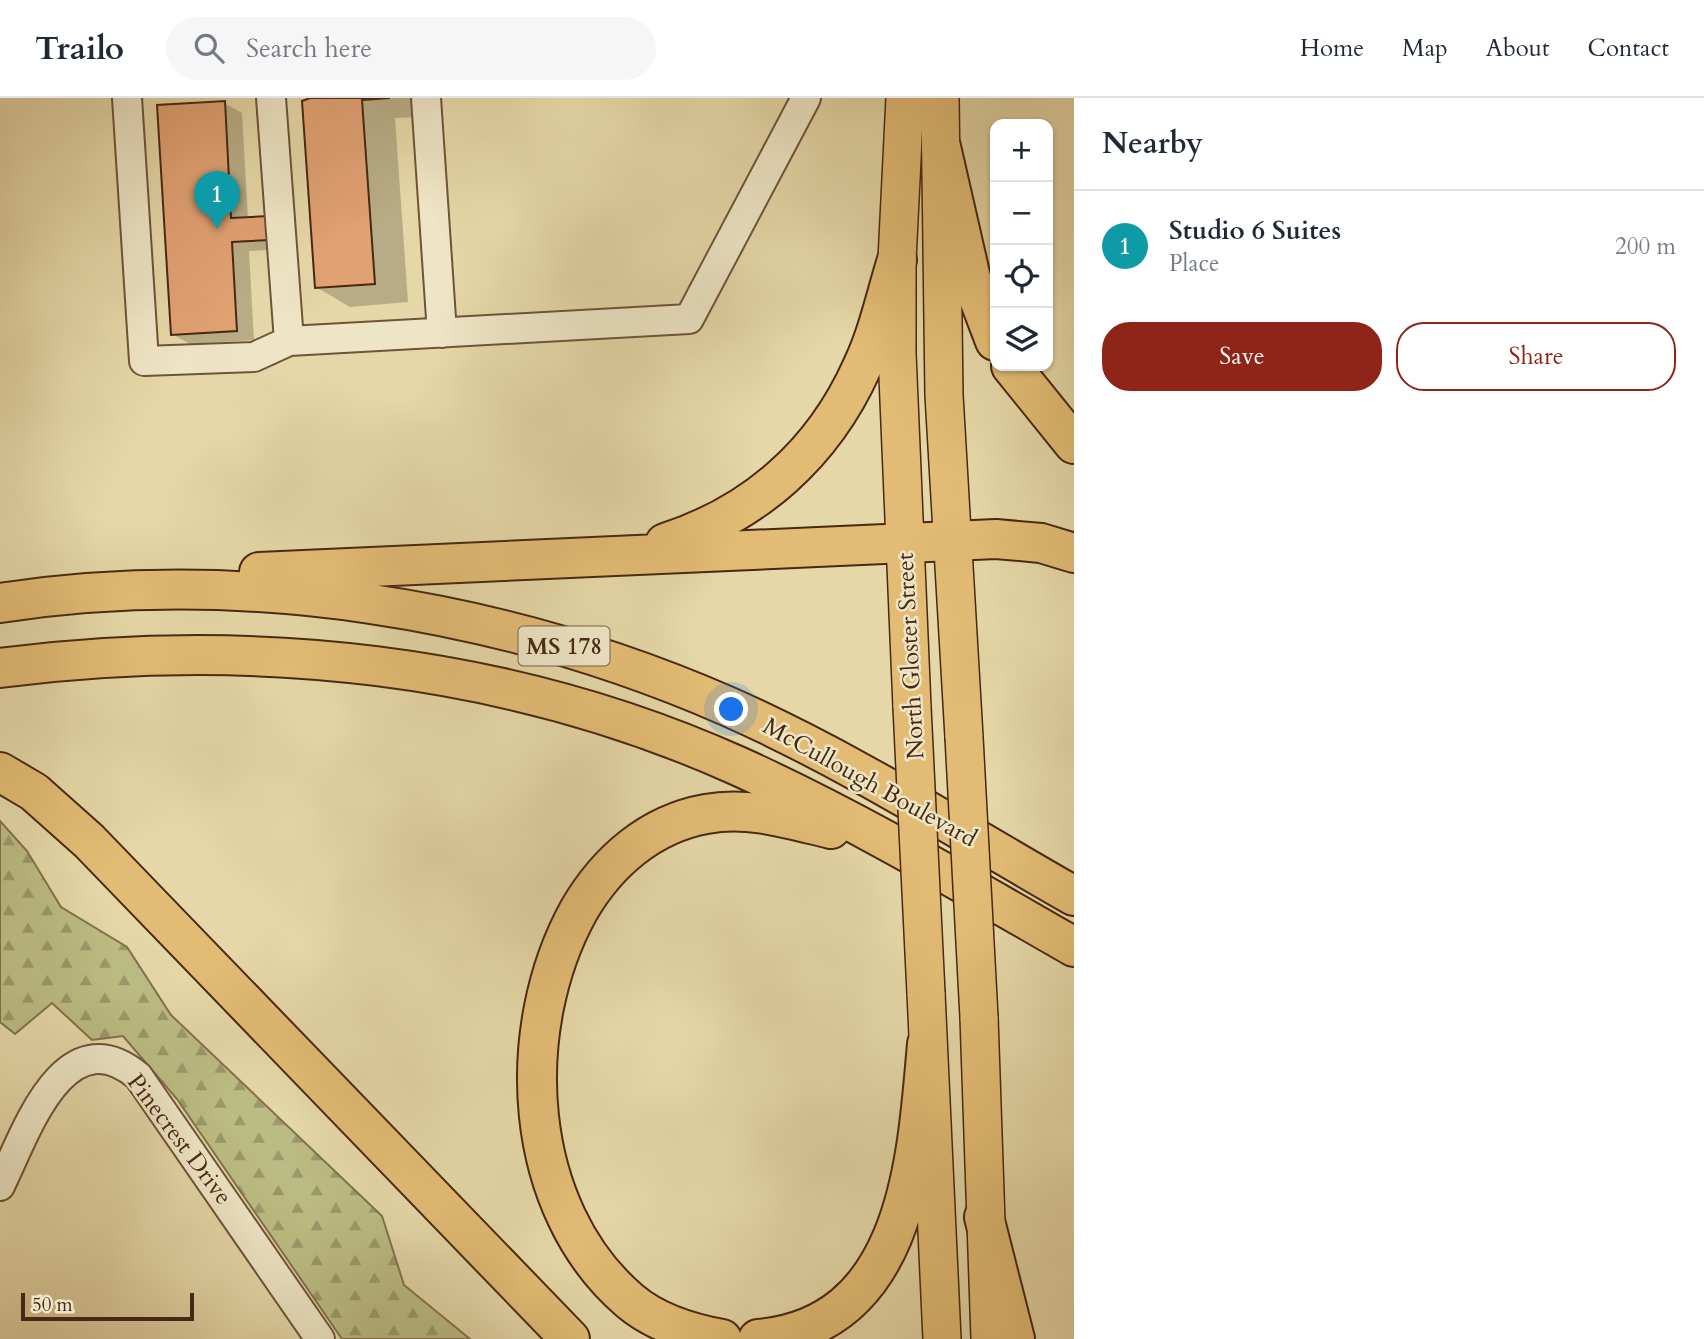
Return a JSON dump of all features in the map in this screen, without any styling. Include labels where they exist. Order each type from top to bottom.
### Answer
[{"type":"highway","points":[[941,147],[971,278],[990,328]]},
{"type":"highway","points":[[620,556],[694,534],[717,524],[758,498],[805,456],[830,426],[863,366],[897,260]]},
{"type":"highway","points":[[1015,371],[1074,444]]},
{"type":"highway","points":[[16,601],[126,579],[620,556],[1017,540],[1074,552]]},
{"type":"highway","name":"McCullough Boulevard","points":[[16,601],[158,591],[307,597],[438,616],[561,646],[673,683],[777,730],[1074,896]]},
{"type":"highway","name":"McCullough Boulevard","points":[[0,668],[147,654],[231,654],[319,659],[441,676],[565,705],[686,745],[768,780],[886,842],[1074,947]]},
{"type":"highway","points":[[0,772],[34,792],[89,841],[570,1339]]},
{"type":"highway","points":[[722,1339],[676,1327],[632,1302],[613,1285],[591,1255],[562,1201],[544,1144],[536,1093],[537,1040],[557,957],[586,899],[618,859],[659,829],[682,820],[730,811],[756,812],[886,842]]},
{"type":"highway","points":[[758,1339],[790,1332],[831,1313],[865,1283],[889,1247],[914,1174],[928,1044]]},
{"type":"highway","points":[[984,1217],[1015,1339]]},
{"type":"main road","name":"North Gloster Street","points":[[905,98],[897,260],[898,417],[942,1339]]},
{"type":"main road","name":"North Gloster Street","points":[[940,98],[942,326],[979,1017],[990,1339]]},
{"type":"street","points":[[127,98],[144,361],[254,357],[289,341],[689,319],[806,98]]},
{"type":"street","points":[[271,98],[289,341]]},
{"type":"street","points":[[426,98],[442,333]]},
{"type":"street","name":"Pinecrest Drive","points":[[0,1186],[6,1158],[42,1098],[66,1071],[78,1065],[104,1061],[128,1068],[138,1076],[239,1217],[320,1339]]},
{"type":"green space","points":[[0,821],[27,851],[61,907],[127,947],[171,1015],[382,1216],[404,1285],[470,1339],[342,1339],[177,1099],[123,1036],[92,1040],[52,1003],[15,1034],[0,1022]]},
{"type":"building","points":[[310,98],[390,98],[362,100],[375,284],[315,288],[302,101]]},
{"type":"building","points":[[225,101],[231,218],[268,216],[270,240],[232,242],[237,331],[171,335],[157,105]]},
{"type":"place","name":"Studio 6 Suites","points":[[217,229]]}]
